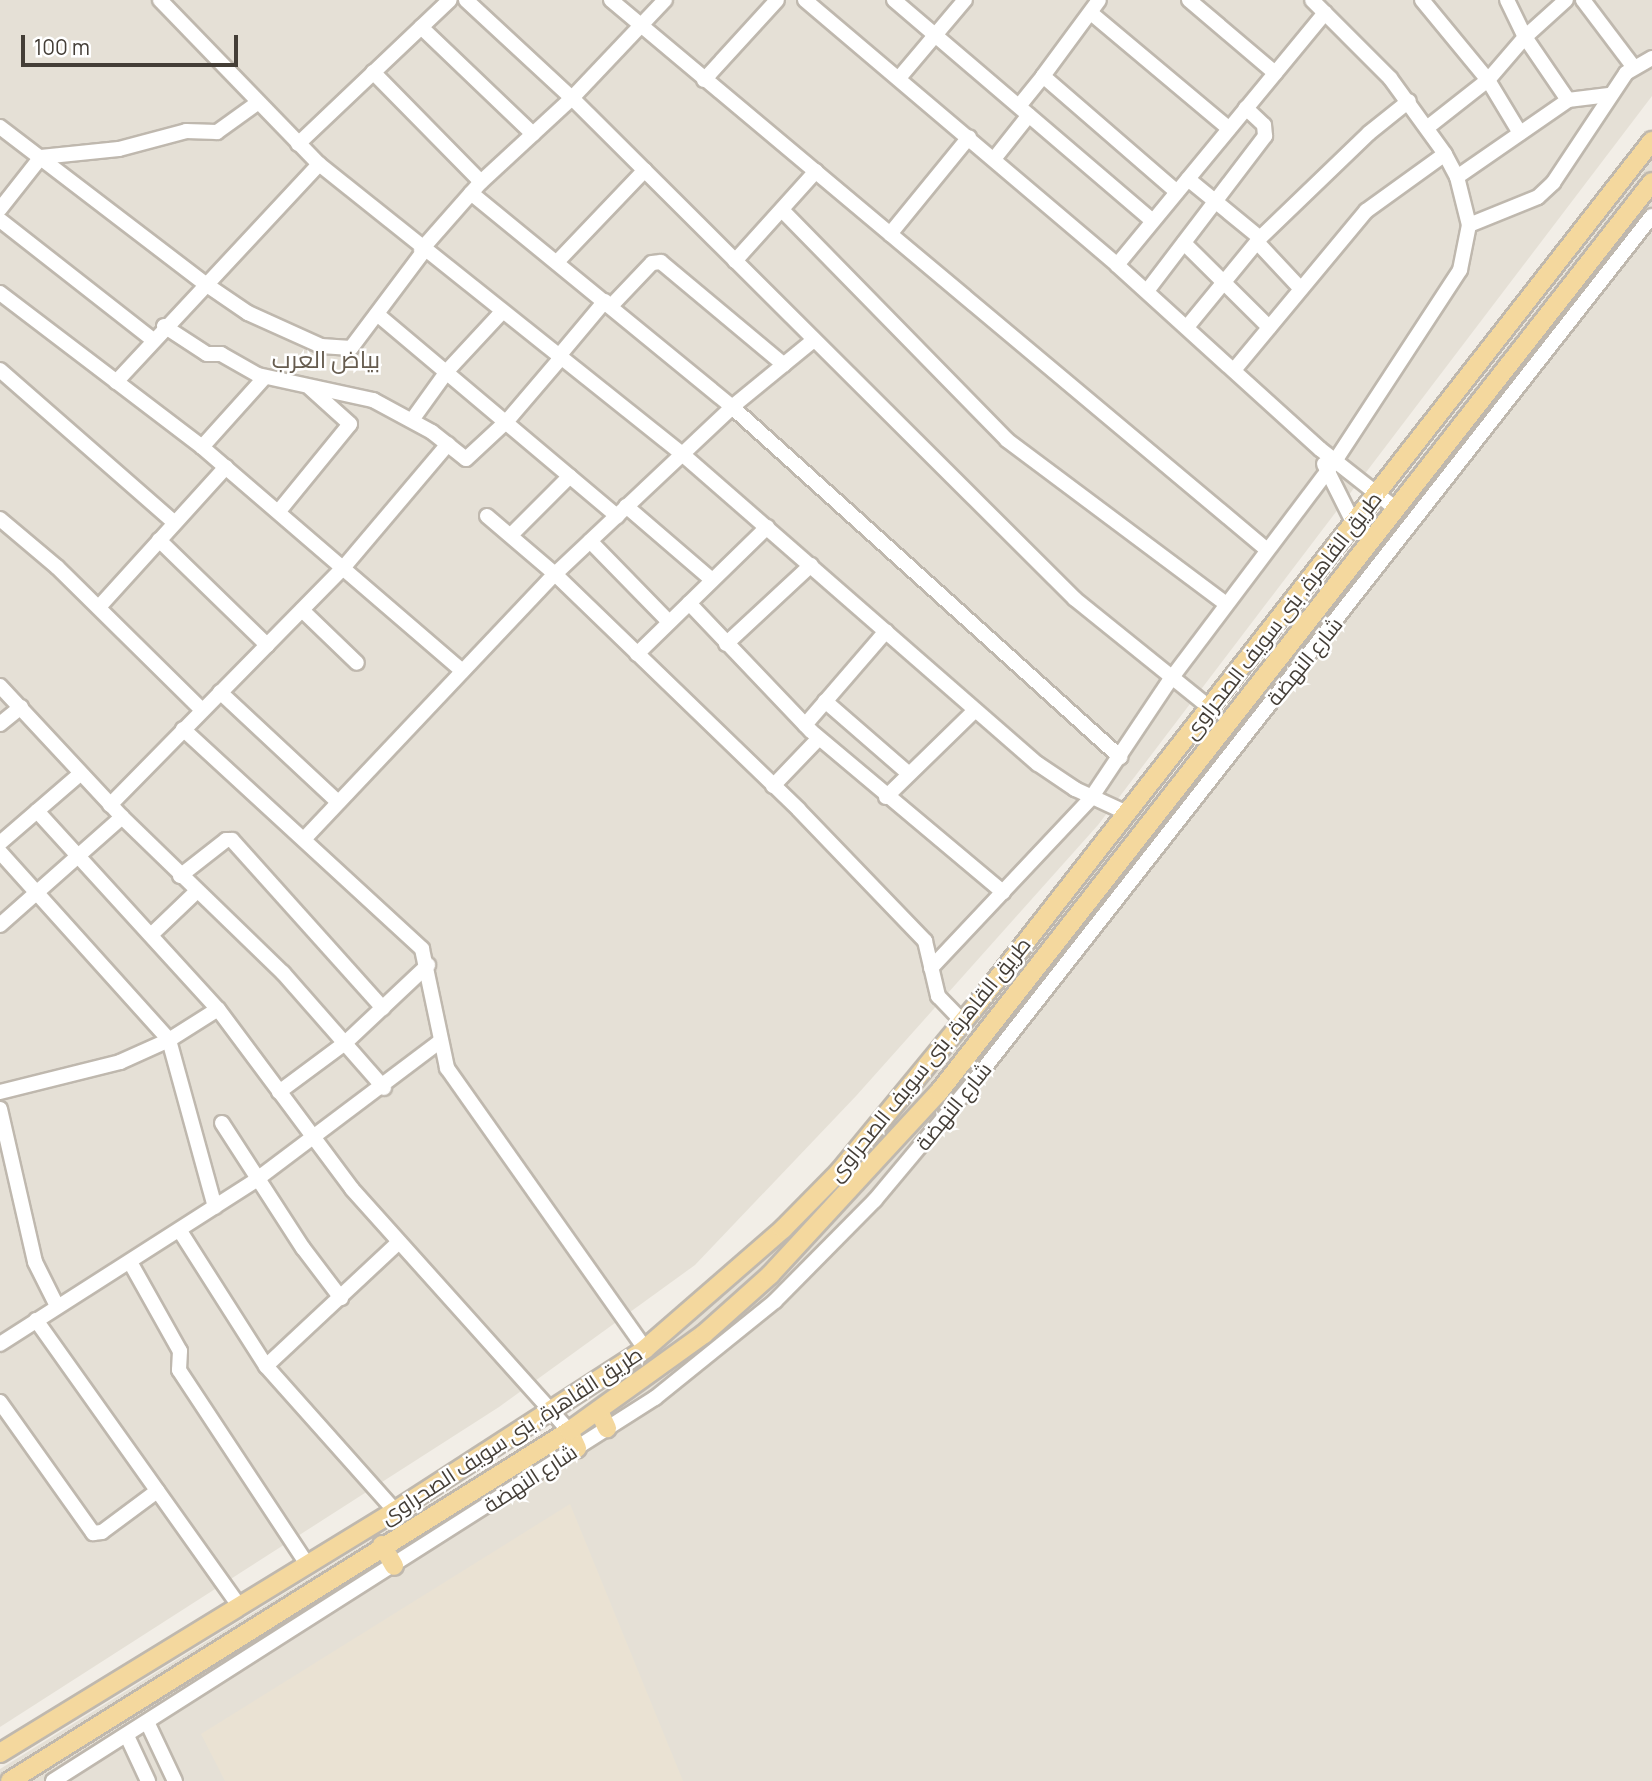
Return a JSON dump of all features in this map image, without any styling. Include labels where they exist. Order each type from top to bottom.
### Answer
[{"type":"main road","name":"طريق القاهرة, بنى سويف الصحراوى","points":[[0,1753],[395,1511],[645,1349],[783,1229],[839,1172],[963,1022],[1652,141]]},
{"type":"main road","name":"طريق القاهرة, بنى سويف الصحراوى","points":[[10,1781],[382,1545],[569,1431],[704,1334],[770,1275],[892,1147],[1652,182]]},
{"type":"main road","points":[[598,1411],[607,1429]]},
{"type":"main road","points":[[569,1431],[578,1448]]},
{"type":"main road","points":[[382,1545],[394,1566]]},
{"type":"street","points":[[160,0],[256,104],[319,164],[422,251],[681,453],[1056,778],[1091,798],[1127,813]]},
{"type":"street","points":[[298,144],[450,0]]},
{"type":"street","points":[[466,0],[572,98],[1075,599],[1170,680],[1209,707]]},
{"type":"street","points":[[611,0],[1266,549]]},
{"type":"street","points":[[0,127],[204,283],[257,317],[321,346],[351,348],[422,251],[471,193],[572,98],[665,0]]},
{"type":"street","points":[[704,80],[777,0]]},
{"type":"street","points":[[805,0],[1147,291],[1320,449],[1337,458],[1395,508]]},
{"type":"street","points":[[894,0],[1153,221]]},
{"type":"street","points":[[994,159],[1043,76],[1099,0]]},
{"type":"street","points":[[1189,0],[1275,73]]},
{"type":"street","points":[[931,968],[1091,798],[1170,680],[1337,458],[1449,291],[1465,256],[1469,225],[1457,177],[1429,127],[1409,101],[1312,0]]},
{"type":"street","points":[[1422,0],[1488,80],[1520,133]]},
{"type":"street","points":[[1507,0],[1525,37],[1568,100]]},
{"type":"street","points":[[1429,127],[1488,80],[1525,37],[1566,0]]},
{"type":"street","points":[[1583,0],[1633,66]]},
{"type":"street","points":[[898,78],[960,2]]},
{"type":"street","points":[[1091,13],[1229,129]]},
{"type":"street","points":[[1117,265],[1325,13]]},
{"type":"street","points":[[421,27],[533,134]]},
{"type":"street","points":[[1469,225],[1538,197],[1553,183],[1609,96],[1633,66],[1652,58]]},
{"type":"street","points":[[373,72],[481,182]]},
{"type":"street","points":[[1043,76],[1177,192]]},
{"type":"street","points":[[1457,177],[1568,100],[1609,96]]},
{"type":"street","points":[[1187,327],[1258,240],[1369,133],[1409,101]]},
{"type":"street","points":[[0,209],[41,157],[119,149],[186,131],[217,132],[256,104]]},
{"type":"street","points":[[1147,291],[1265,136],[1264,125],[1246,108]]},
{"type":"street","points":[[890,234],[969,138]]},
{"type":"street","points":[[1234,370],[1366,211],[1445,155]]},
{"type":"street","points":[[116,382],[204,283],[319,164]]},
{"type":"street","points":[[557,262],[645,170]]},
{"type":"street","points":[[735,261],[816,171]]},
{"type":"street","points":[[1188,179],[1258,240],[1301,289]]},
{"type":"street","points":[[471,193],[733,407],[1120,757]]},
{"type":"street","points":[[782,210],[1007,440],[1226,604]]},
{"type":"street","name":"شارع النهضة","points":[[53,1781],[148,1724],[655,1398],[775,1301],[906,1166],[1652,216]]},
{"type":"street","points":[[0,220],[152,339]]},
{"type":"street","points":[[1184,243],[1226,280],[1269,327]]},
{"type":"street","points":[[164,326],[207,354],[221,354],[265,377],[363,397],[412,420],[470,459],[507,421],[608,303],[652,263],[660,262],[784,365]]},
{"type":"street","points":[[0,293],[202,447],[460,669]]},
{"type":"street","points":[[412,420],[448,370],[501,313]]},
{"type":"street","points":[[377,314],[448,370],[570,476],[622,511],[711,579]]},
{"type":"street","points":[[304,839],[460,669],[555,574],[681,453],[814,340]]},
{"type":"street","points":[[0,370],[175,523]]},
{"type":"street","points":[[202,447],[265,377]]},
{"type":"street","points":[[279,511],[350,424],[308,386]]},
{"type":"street","points":[[110,805],[344,567],[447,444]]},
{"type":"street","points":[[1320,449],[1327,471],[1353,522],[1372,538]]},
{"type":"street","points":[[99,607],[226,467]]},
{"type":"street","points":[[511,535],[570,476]]},
{"type":"street","points":[[487,516],[555,574],[773,786],[925,941],[938,996],[963,1022]]},
{"type":"street","points":[[0,519],[99,607],[202,710]]},
{"type":"street","points":[[637,654],[767,527]]},
{"type":"street","points":[[159,540],[267,645]]},
{"type":"street","points":[[590,541],[669,622]]},
{"type":"street","points":[[726,643],[811,565]]},
{"type":"street","points":[[689,603],[819,738],[886,797],[1003,892]]},
{"type":"street","points":[[302,610],[358,663]]},
{"type":"street","points":[[805,725],[886,631]]},
{"type":"street","points":[[0,686],[80,774],[180,876],[283,973],[384,1088]]},
{"type":"street","points":[[220,692],[338,802]]},
{"type":"street","points":[[825,702],[909,774]]},
{"type":"street","points":[[0,724],[21,707]]},
{"type":"street","points":[[886,797],[975,710]]},
{"type":"street","points":[[183,729],[413,937],[428,965],[439,1042],[447,1068],[645,1349]]},
{"type":"street","points":[[773,786],[819,738]]},
{"type":"street","points":[[0,843],[80,774]]},
{"type":"street","points":[[37,811],[218,1009],[279,1091],[310,1139],[398,1243],[553,1409],[569,1431]]},
{"type":"street","points":[[0,925],[122,817]]},
{"type":"street","points":[[180,876],[226,840],[232,840],[383,1007]]},
{"type":"street","points":[[0,852],[169,1040],[215,1207]]},
{"type":"street","points":[[151,935],[196,892]]},
{"type":"street","points":[[279,1091],[345,1043],[428,965]]},
{"type":"street","points":[[0,1092],[110,1065],[169,1040],[218,1009]]},
{"type":"street","points":[[0,1344],[256,1180],[384,1088],[439,1042]]},
{"type":"street","points":[[0,1109],[35,1262],[57,1306]]},
{"type":"street","points":[[222,1124],[256,1180],[341,1298]]},
{"type":"street","points":[[180,1231],[266,1366],[395,1511]]},
{"type":"street","points":[[266,1366],[398,1243]]},
{"type":"street","points":[[130,1262],[180,1351],[178,1370],[307,1564]]},
{"type":"street","points":[[36,1320],[239,1606]]},
{"type":"street","points":[[0,1402],[93,1533],[102,1532],[157,1491]]},
{"type":"street","points":[[148,1724],[175,1781]]},
{"type":"street","points":[[127,1736],[148,1781]]},
{"type":"shaded area","points":[[0,0],[1652,0],[1652,96],[1098,825],[856,1096],[695,1265],[499,1407],[0,1727]]},
{"type":"shaded area","points":[[1652,160],[1652,1781],[0,1781],[0,1769],[567,1419],[725,1295],[809,1216],[957,1043],[1209,729]]},
{"type":"shaded area","points":[[570,1504],[683,1781],[225,1781],[201,1734]]},
{"type":"district","name":"بياض العرب","points":[[326,359]]}]
